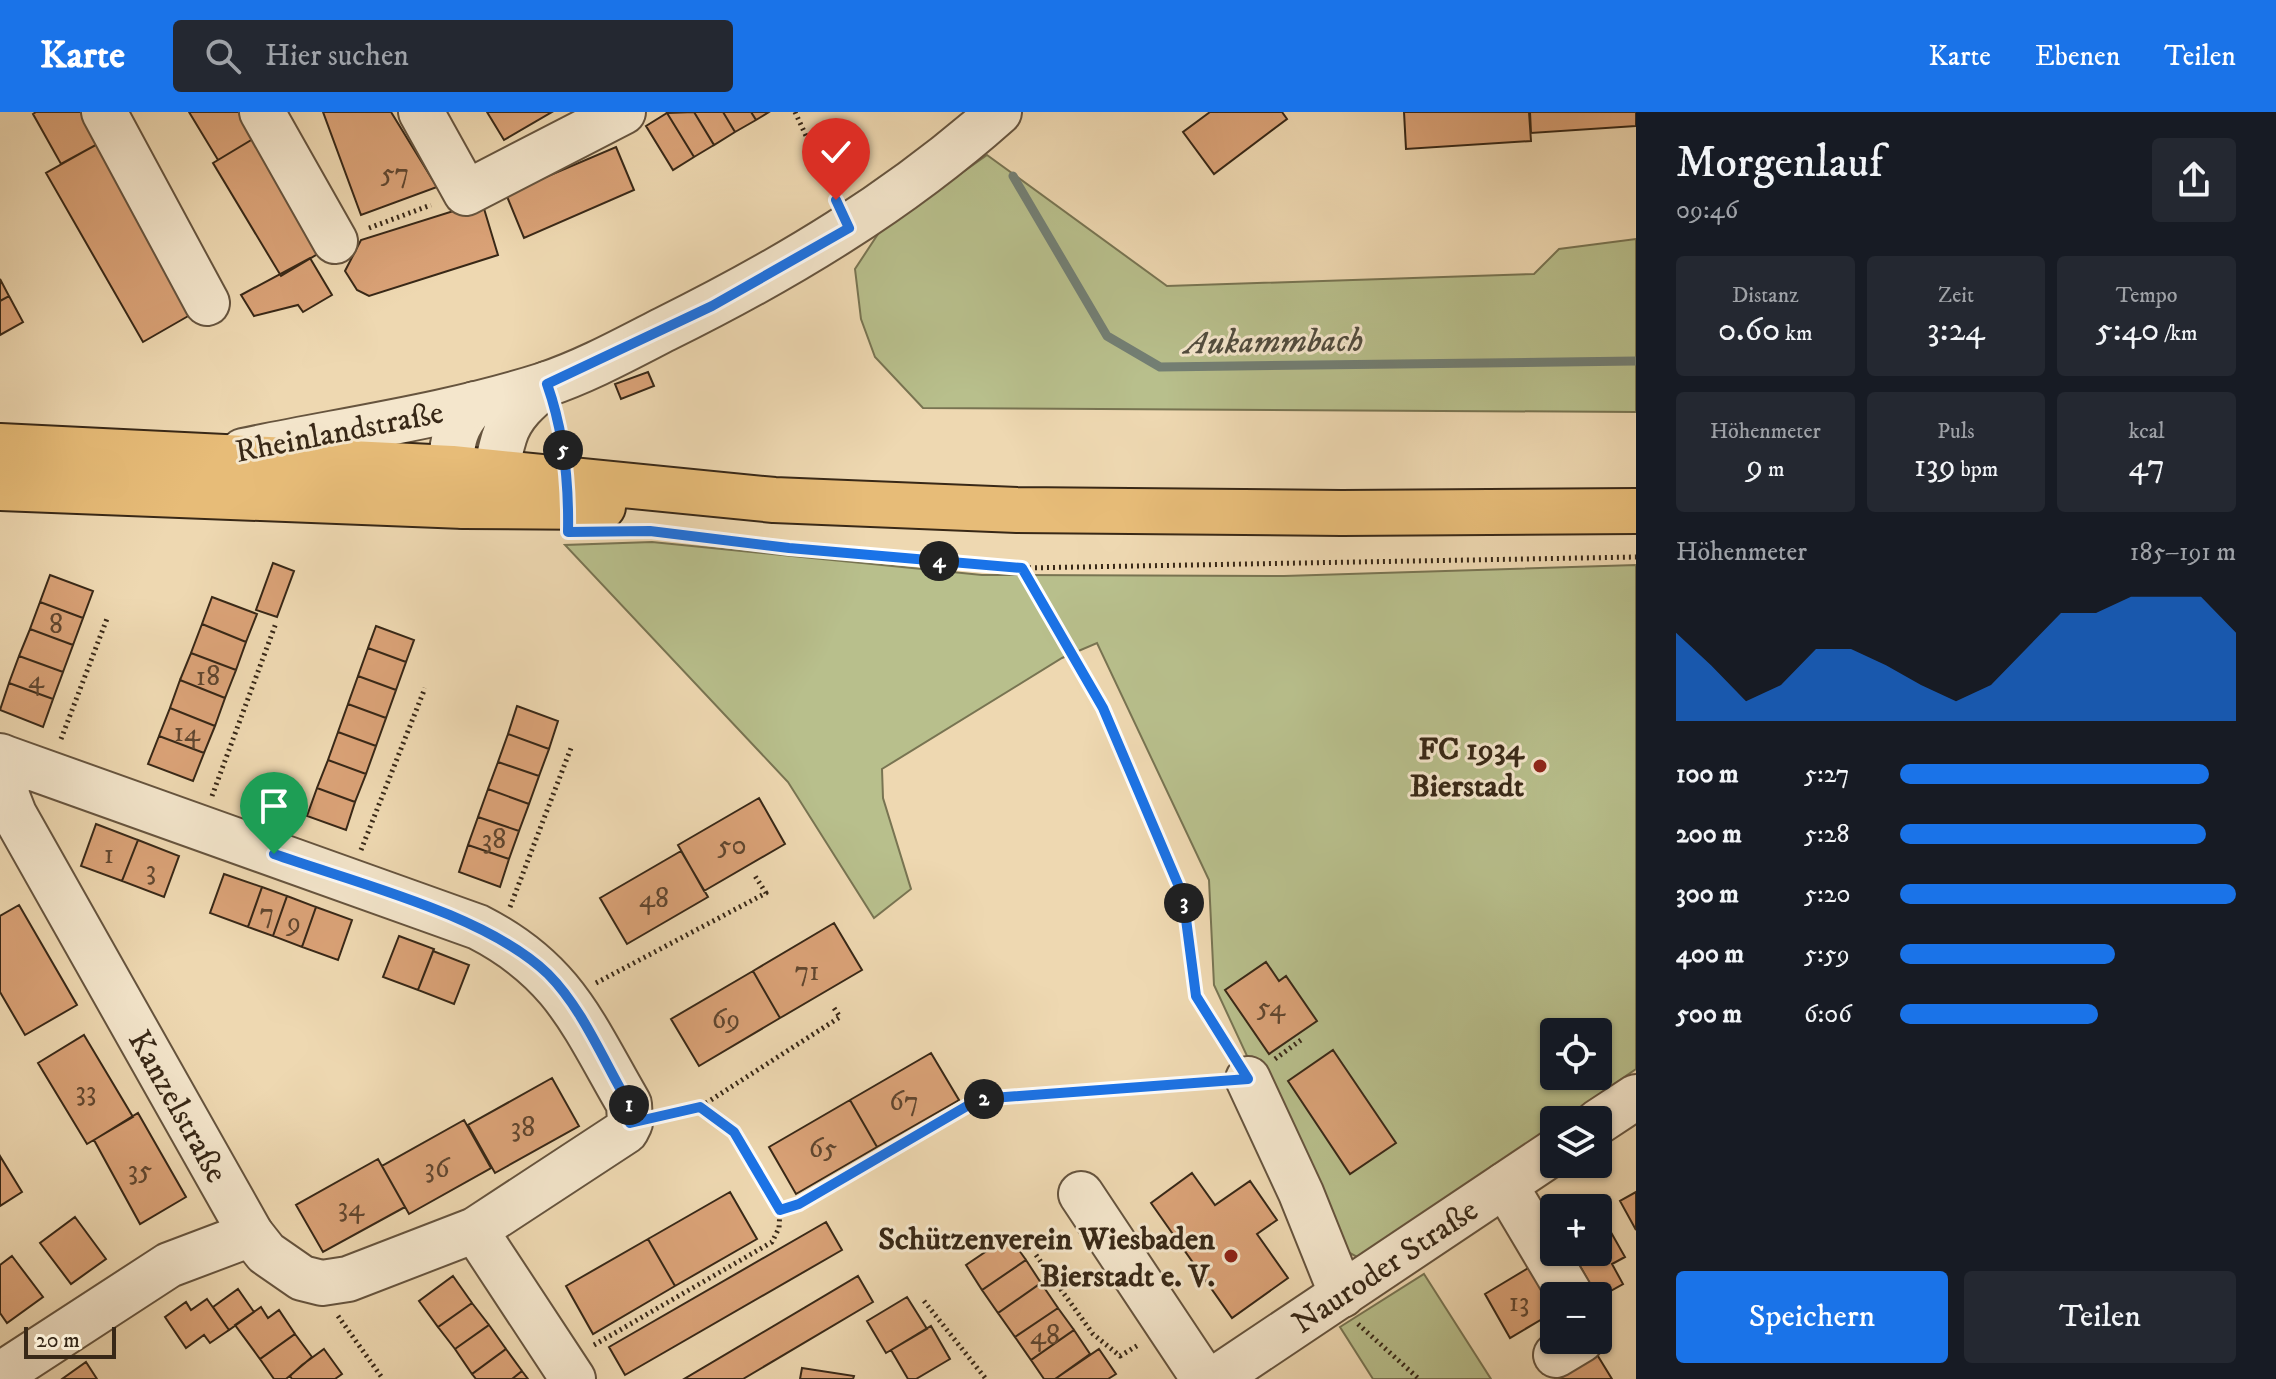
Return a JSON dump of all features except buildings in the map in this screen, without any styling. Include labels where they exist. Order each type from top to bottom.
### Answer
[{"type":"main road","points":[[0,446],[203,459],[458,487],[568,508],[774,500]]},
{"type":"main road","points":[[0,488],[458,487],[499,472],[774,500],[1048,510],[1636,511]]},
{"type":"street","points":[[104,112],[207,303]]},
{"type":"street","points":[[262,112],[335,241]]},
{"type":"street","points":[[421,112],[466,193],[623,112]]},
{"type":"street","name":"Rheinlandstraße","points":[[203,459],[475,404],[547,384],[712,306],[849,228],[925,175],[999,112]]},
{"type":"street","name":"Rheinlandstraße","points":[[499,472],[504,436],[520,409],[547,384]]},
{"type":"street","name":"Rheinlandstraße","points":[[458,487],[453,434],[475,404]]},
{"type":"street","points":[[2,757],[349,880],[499,937],[515,946],[549,976],[567,998],[629,1104],[630,1123],[617,1139],[475,1230],[373,1272],[322,1283]]},
{"type":"street","name":"Kanzelstraße","points":[[2,757],[7,796],[14,814],[251,1234],[282,1267],[322,1283]]},
{"type":"street","points":[[1248,1079],[1301,1193],[1342,1295]]},
{"type":"street","points":[[1612,1113],[1636,1097]]},
{"type":"street","name":"Nauroder Straße","points":[[1215,1379],[1540,1161]]},
{"type":"street","points":[[1505,1185],[1563,1282]]},
{"type":"street","points":[[1081,1194],[1204,1379]]},
{"type":"street","points":[[475,1230],[568,1371]]},
{"type":"street","points":[[0,1375],[169,1265],[251,1234]]},
{"type":"path","points":[[795,112],[849,228]]},
{"type":"path","points":[[335,241],[466,193]]},
{"type":"path","points":[[547,384],[555,406],[569,479]]},
{"type":"path","points":[[623,531],[650,531],[789,548],[1022,568],[1636,557]]},
{"type":"path","points":[[780,1210],[799,1204],[979,1099],[1248,1079],[1196,996],[1183,896],[1103,708],[1022,568]]},
{"type":"path","points":[[48,773],[108,616]]},
{"type":"path","points":[[200,827],[276,623]]},
{"type":"path","points":[[349,880],[425,688]]},
{"type":"path","points":[[499,937],[571,748]]},
{"type":"path","points":[[567,998],[766,893],[755,876]]},
{"type":"path","points":[[630,1123],[700,1107],[840,1017],[832,1005]]},
{"type":"path","points":[[568,1371],[772,1242],[779,1228],[780,1210],[734,1132],[700,1107]]},
{"type":"path","points":[[1036,1255],[1093,1334],[1120,1356],[1168,1327]]},
{"type":"path","points":[[322,1283],[329,1303],[383,1379]]},
{"type":"path","points":[[1342,1295],[1360,1329],[1419,1379]]},
{"type":"path","points":[[924,1301],[986,1379]]},
{"type":"green space","points":[[987,155],[1167,286],[1534,274],[1559,249],[1636,239],[1636,412],[923,408],[875,357],[861,319],[855,269],[880,231]]},
{"type":"green space","points":[[652,542],[982,575],[1284,576],[1636,565],[1636,1069],[1612,1085],[1612,1018],[1540,1018],[1540,1090],[1605,1090],[1582,1106],[1540,1106],[1540,1135],[1359,1258],[1335,1245],[1214,985],[1209,880],[1097,643],[1062,658],[882,769],[883,798],[911,889],[874,918],[788,782],[565,545]]},
{"type":"green space","points":[[1424,1274],[1491,1379],[1373,1379],[1340,1327]]},
{"type":"waterway","name":"Aukammbach","points":[[1013,176],[1107,336],[1160,367],[1636,361]]},
{"type":"place","name":"FC 1934 Bierstadt","points":[[1540,766]]},
{"type":"place","name":"Schützenverein Wiesbaden Bierstadt e. V.","points":[[1231,1256]]},
{"type":"route","points":[[274,854],[478,927],[515,946],[549,976],[567,998],[629,1104],[630,1123],[700,1107],[734,1132],[750,1154],[780,1210],[799,1204],[979,1099],[1248,1079],[1196,996],[1183,896],[1103,708],[1022,568],[789,548],[650,531],[568,532],[569,479],[555,406],[547,384],[712,306],[849,228],[836,200]]}]
